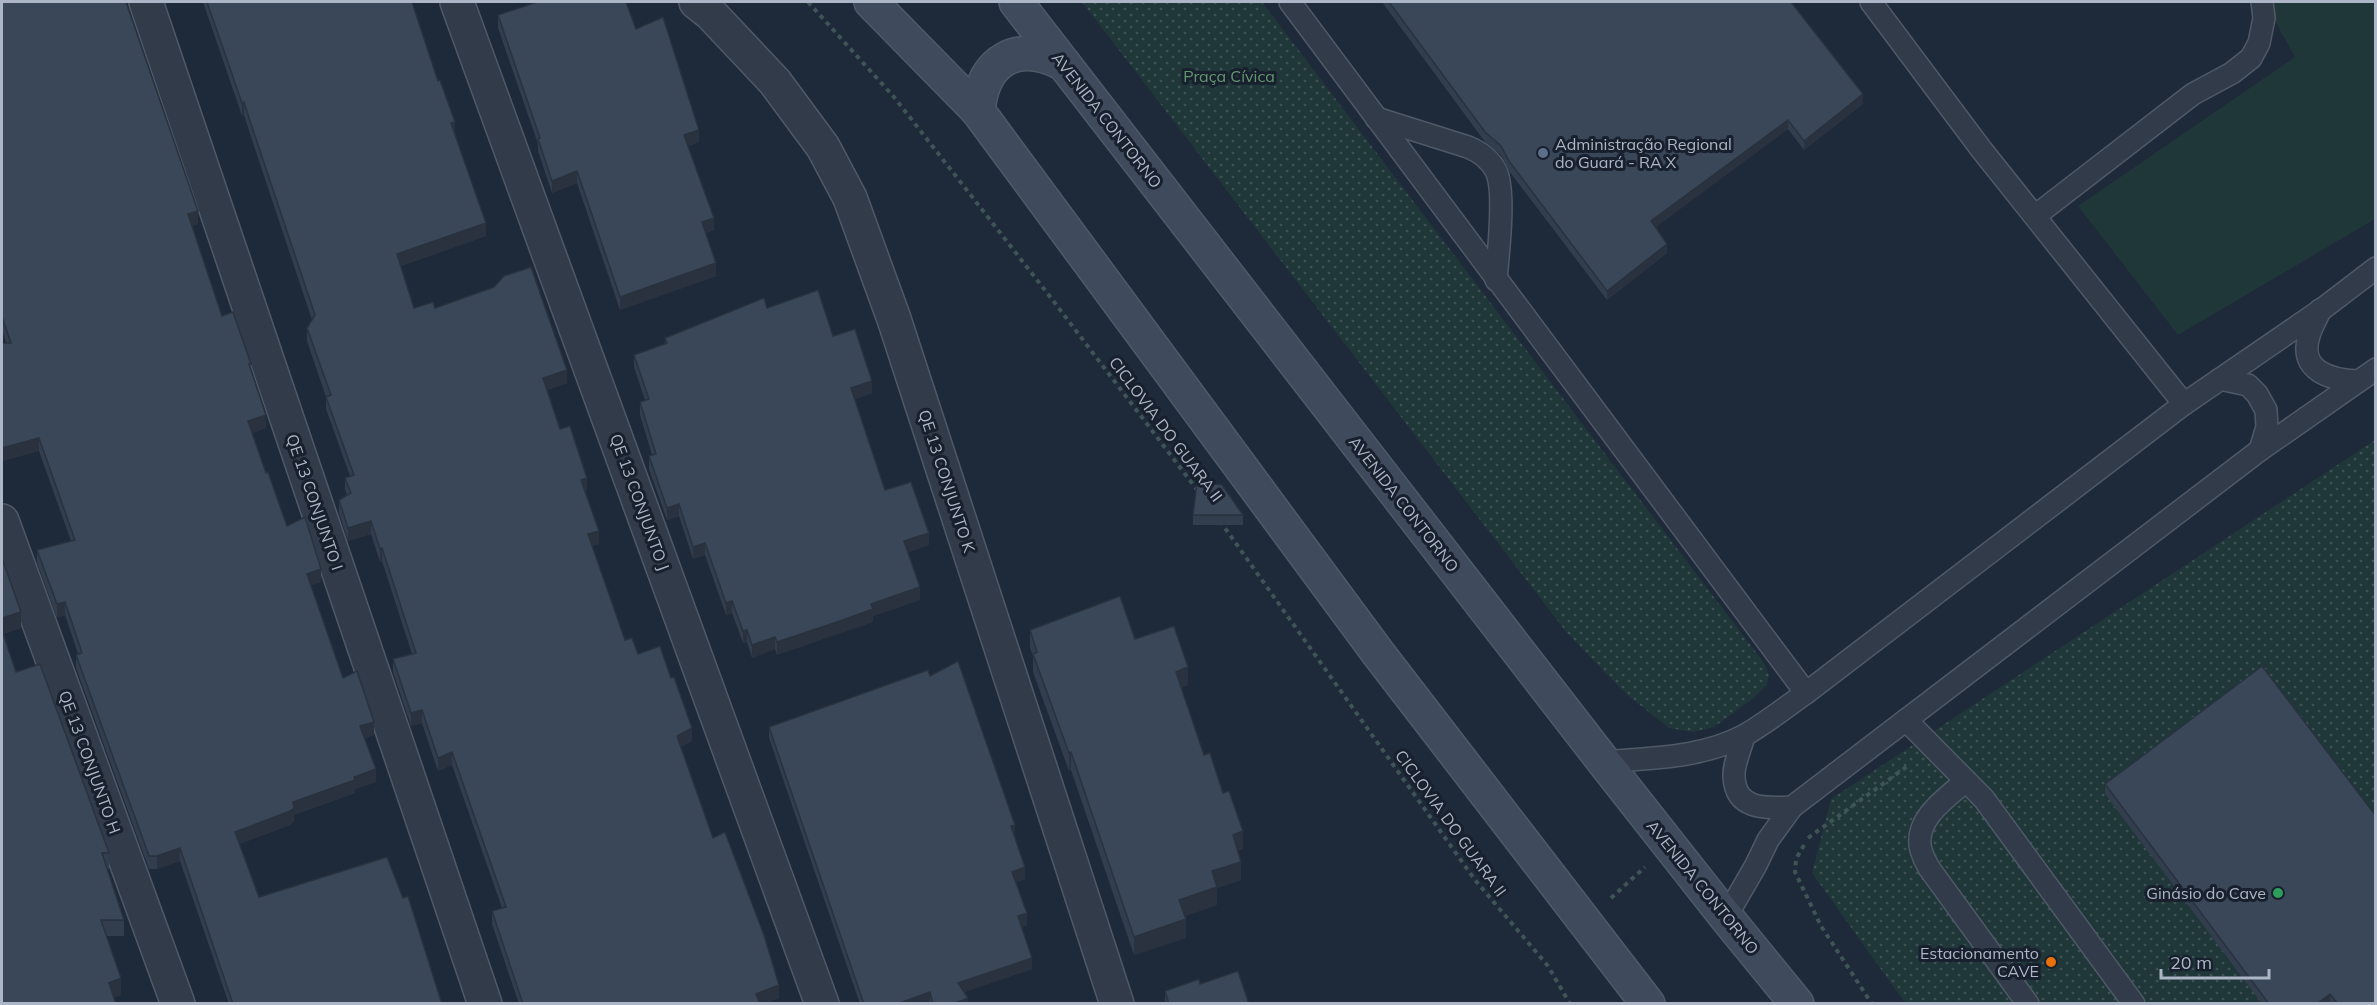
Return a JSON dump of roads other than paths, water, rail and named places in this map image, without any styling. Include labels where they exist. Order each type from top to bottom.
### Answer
[{"type":"main road","points":[[871,2],[978,111],[1378,653],[1648,1004]]},
{"type":"main road","name":"AVENIDA CONTORNO","points":[[1016,2],[1604,762],[1797,1004]]},
{"type":"main road","points":[[978,111],[980,91],[989,72],[1005,59],[1025,53],[1046,55],[1064,64]]},
{"type":"street","name":"QE 13 CONJUNTO I","points":[[146,2],[485,1004]]},
{"type":"street","name":"QE 13 CONJUNTO J","points":[[457,2],[822,1004]]},
{"type":"street","name":"QE 13 CONJUNTO K","points":[[696,2],[710,13],[775,82],[823,147],[850,198],[894,319],[1117,1004]]},
{"type":"street","name":"QE 13 CONJUNTO H","points":[[2,521],[178,1004]]},
{"type":"lane","points":[[1290,2],[1806,693]]},
{"type":"lane","points":[[1872,2],[1982,149],[2184,404]]},
{"type":"lane","points":[[2035,216],[2193,94],[2232,73],[2251,58],[2259,43],[2264,18],[2262,2]]},
{"type":"lane","points":[[1376,118],[1468,147],[1480,152],[1489,161],[1497,172],[1500,188],[1496,280]]},
{"type":"lane","points":[[1604,762],[1672,756],[1703,750],[1744,736],[1806,693],[2184,404],[2321,310],[2376,268]]},
{"type":"lane","points":[[2321,310],[2308,337],[2307,350],[2312,364],[2323,376],[2340,381],[2358,381]]},
{"type":"lane","points":[[1726,917],[1756,866],[1768,840],[1792,807],[2260,450],[2376,369]]},
{"type":"lane","points":[[2220,379],[2247,385],[2257,394],[2265,410],[2267,427],[2260,450]]},
{"type":"lane","points":[[1906,720],[1984,799],[2134,1004]]},
{"type":"lane","points":[[1744,736],[1733,776],[1739,795],[1748,803],[1762,808],[1792,807]]},
{"type":"lane","points":[[1966,782],[1929,814],[1922,831],[1920,849],[1929,868],[2028,1004]]},
{"type":"place","name":"Administração Regional do Guará - RA X","points":[[1543,153]]},
{"type":"place","name":"Ginásio do Cave","points":[[2278,893]]},
{"type":"place","name":"Estacionamento CAVE","points":[[2051,962]]},
{"type":"park label","name":"Praça Cívica","points":[[1229,76]]}]
